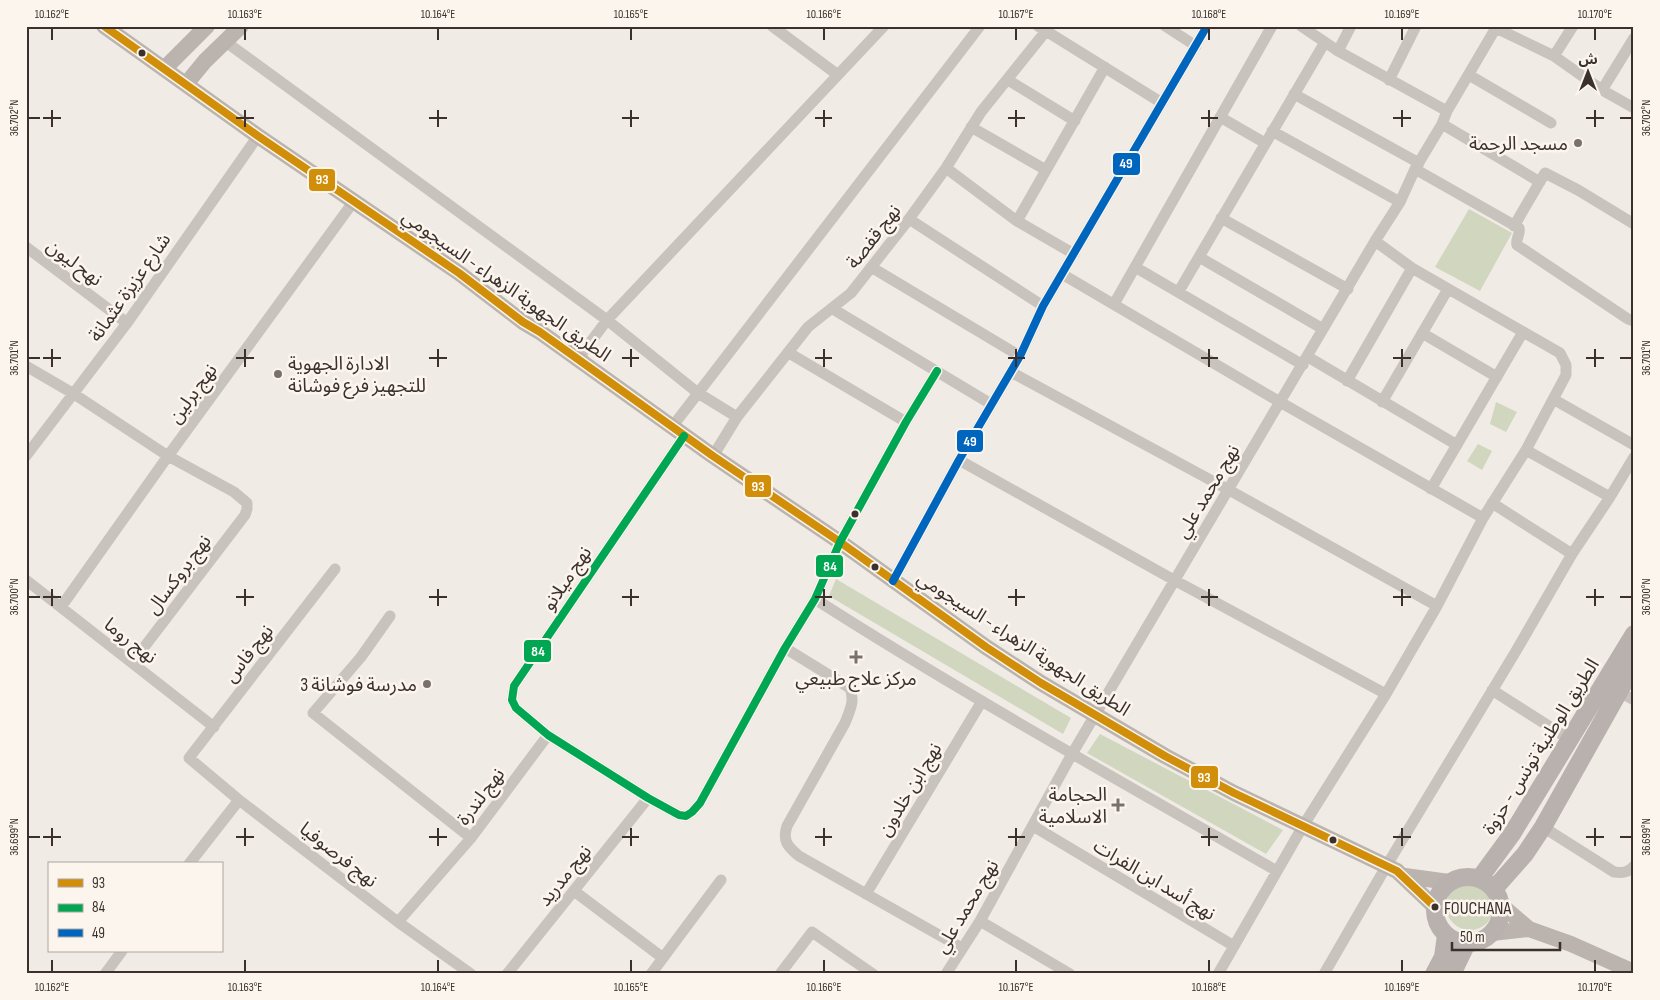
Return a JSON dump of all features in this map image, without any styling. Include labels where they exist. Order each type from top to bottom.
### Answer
[{"type":"main road","name":"الطريق الجهوية الزهراء - السيجومي","points":[[104,26],[258,136],[459,273],[523,322],[578,358],[713,456],[840,542],[986,647],[1096,716],[1165,756],[1303,826],[1387,865],[1405,876],[1435,907]]},
{"type":"main road","points":[[164,69],[207,26]]},
{"type":"main road","points":[[186,84],[205,61],[241,26]]},
{"type":"main road","name":"الطريق الوطنية تونس - حزوة","points":[[1479,878],[1512,834],[1634,634]]},
{"type":"main road","name":"الطريق الوطنية تونس - حزوة","points":[[1498,897],[1626,696],[1634,664]]},
{"type":"main road","name":"الطريق الجهوية الزهراء - السيجومي","points":[[1405,876],[1449,882]]},
{"type":"main road","points":[[1498,897],[1500,920],[1492,933],[1480,941],[1467,943],[1456,941],[1446,935],[1439,927],[1435,917],[1435,907],[1442,889],[1449,882],[1469,877],[1479,878],[1487,883],[1529,929]]},
{"type":"main road","points":[[1492,933],[1529,929],[1571,944],[1634,972]]},
{"type":"main road","points":[[1434,974],[1443,957],[1446,935]]},
{"type":"main road","points":[[1452,974],[1467,943]]},
{"type":"street","points":[[772,26],[838,75]]},
{"type":"street","points":[[578,358],[607,320],[884,26]]},
{"type":"street","name":"نهج ميلانو","points":[[937,371],[906,422],[840,542],[815,598],[785,648],[700,803],[692,812],[686,816],[679,815],[648,798],[548,735],[516,708],[512,700],[514,686],[678,431],[698,393],[980,26]]},
{"type":"street","points":[[1165,26],[1196,46]]},
{"type":"street","points":[[893,581],[959,460],[1020,356],[1043,306],[1207,26]]},
{"type":"street","points":[[1114,304],[1272,26]]},
{"type":"street","points":[[1301,26],[1338,51],[1447,111]]},
{"type":"street","points":[[1338,51],[1351,26]]},
{"type":"street","points":[[1388,80],[1416,26]]},
{"type":"street","points":[[1554,56],[1573,26]]},
{"type":"street","points":[[1497,27],[1554,56],[1602,90],[1634,108]]},
{"type":"street","name":"نهج محمد علي","points":[[946,974],[980,921],[1072,754],[1174,580],[1400,202],[1417,166],[1442,124],[1447,111],[1497,27]]},
{"type":"street","points":[[1045,28],[1162,103]]},
{"type":"street","name":"نهج قفصة","points":[[713,456],[737,417],[808,327],[851,293],[909,219],[946,168],[981,112],[1008,80],[1045,28]]},
{"type":"street","points":[[1602,90],[1634,38]]},
{"type":"street","points":[[226,42],[607,320],[698,393],[737,417]]},
{"type":"street","points":[[1178,292],[1325,42]]},
{"type":"street","points":[[1018,221],[1105,68]]},
{"type":"street","points":[[1469,75],[1551,123]]},
{"type":"street","points":[[1008,80],[1074,121]]},
{"type":"street","points":[[1294,94],[1417,166],[1520,230],[1516,242],[1517,245],[1628,320],[1634,321]]},
{"type":"street","points":[[1220,117],[1265,143]]},
{"type":"street","points":[[1442,124],[1540,182]]},
{"type":"street","points":[[971,127],[1046,170]]},
{"type":"street","points":[[1272,131],[1400,202]]},
{"type":"street","name":"شارع عزيزة عثمانة","points":[[26,456],[126,323],[258,136]]},
{"type":"street","points":[[946,168],[1018,221],[1074,254]]},
{"type":"street","points":[[1514,226],[1544,174],[1547,173],[1634,224]]},
{"type":"street","name":"نهج برلين","points":[[61,607],[168,456],[354,201]]},
{"type":"street","points":[[1221,218],[1348,289]]},
{"type":"street","points":[[909,219],[1043,306]]},
{"type":"street","points":[[1218,974],[1303,826],[1386,694],[1437,606],[1483,518],[1526,450],[1566,375],[1566,364],[1560,354],[1412,268],[1375,241]]},
{"type":"street","name":"نهح ليون","points":[[26,247],[126,323]]},
{"type":"street","points":[[1199,257],[1323,329]]},
{"type":"street","points":[[1136,266],[1178,292],[1305,361],[1347,381],[1457,446]]},
{"type":"street","points":[[871,267],[1020,356]]},
{"type":"street","points":[[1347,381],[1412,268]]},
{"type":"street","points":[[1062,274],[1483,518]]},
{"type":"street","points":[[1382,402],[1448,289]]},
{"type":"street","points":[[833,309],[991,404]]},
{"type":"street","points":[[1431,489],[1523,332]]},
{"type":"street","points":[[1422,333],[1497,377]]},
{"type":"street","points":[[788,353],[906,422]]},
{"type":"street","points":[[26,366],[74,394],[168,456]]},
{"type":"street","points":[[1011,372],[1229,490],[1437,606]]},
{"type":"street","points":[[1554,398],[1634,445]]},
{"type":"street","points":[[1526,450],[1610,497]]},
{"type":"street","name":"نهج بروكسال","points":[[132,663],[248,509],[247,503],[234,492],[168,456]]},
{"type":"street","points":[[1324,974],[1387,865],[1526,635],[1572,554],[1634,457]]},
{"type":"street","points":[[959,460],[1174,580],[1386,694]]},
{"type":"street","points":[[1492,503],[1572,554]]},
{"type":"street","name":"نهج فاس","points":[[189,758],[335,569]]},
{"type":"street","name":"نهج روما","points":[[26,580],[214,727]]},
{"type":"street","points":[[815,598],[859,627],[982,701],[1277,871]]},
{"type":"street","points":[[390,616],[361,658],[314,714],[471,838]]},
{"type":"street","points":[[785,648],[850,688],[852,696],[852,705],[845,723],[787,826],[784,833],[787,846],[799,856],[962,948]]},
{"type":"street","points":[[1492,690],[1570,739]]},
{"type":"street","name":"نهج ابن خلدون","points":[[866,894],[982,701]]},
{"type":"street","name":"نهج لندرة","points":[[398,922],[471,838],[548,735]]},
{"type":"street","name":"نهج فرصوفيا","points":[[189,758],[239,800],[398,922],[471,974]]},
{"type":"street","name":"نهج مدريد","points":[[507,974],[648,798]]},
{"type":"street","points":[[191,862],[239,800]]},
{"type":"street","name":"نهج أسد ابن الفرات","points":[[1033,826],[1234,946]]},
{"type":"street","points":[[1543,827],[1614,872],[1623,873],[1631,870],[1634,866]]},
{"type":"street","points":[[651,974],[721,880]]},
{"type":"street","points":[[574,891],[663,958]]},
{"type":"street","points":[[980,921],[1070,974]]},
{"type":"street","points":[[780,974],[812,932],[873,974]]},
{"type":"street","points":[[105,974],[121,952]]},
{"type":"green space","points":[[1469,209],[1512,233],[1480,291],[1435,267]]},
{"type":"green space","points":[[1496,402],[1517,412],[1506,432],[1490,424]]},
{"type":"green space","points":[[1478,444],[1492,451],[1482,470],[1467,461]]},
{"type":"green space","points":[[836,579],[1071,718],[1063,734],[829,596]]},
{"type":"green space","points":[[1100,734],[1283,830],[1266,854],[1087,753]]},
{"type":"green space","points":[[1465,882],[1475,882],[1487,889],[1494,901],[1494,911],[1487,923],[1475,930],[1465,930],[1457,926],[1450,919],[1446,911],[1446,901],[1450,893],[1457,886]]},
{"type":"transit line","name":"93","points":[[104,26],[258,136],[459,273],[523,322],[540,332],[713,456],[840,542],[986,647],[1041,683],[1165,756],[1234,793],[1397,871],[1435,907]]},
{"type":"transit line","name":"49","points":[[893,581],[959,460],[1020,356],[1043,306],[1207,26]]},
{"type":"transit line","name":"84","points":[[684,436],[514,686],[512,700],[516,708],[548,735],[648,798],[679,815],[686,816],[700,803],[785,648],[815,599],[840,542],[906,422],[937,371]]},
{"type":"place","name":"مسجد الرحمة","points":[[1578,143]]},
{"type":"place","name":"الادارة الجهوية للتجهيز فرع فوشانة","points":[[278,374]]},
{"type":"place","name":"مركز علاج طبيعي","points":[[856,657]]},
{"type":"place","name":"مدرسة فوشانة 3","points":[[427,684]]},
{"type":"place","name":"الحجامة الاسلامية","points":[[1118,805]]},
{"type":"place","name":"FOUCHANA","points":[[1435,907]]}]
